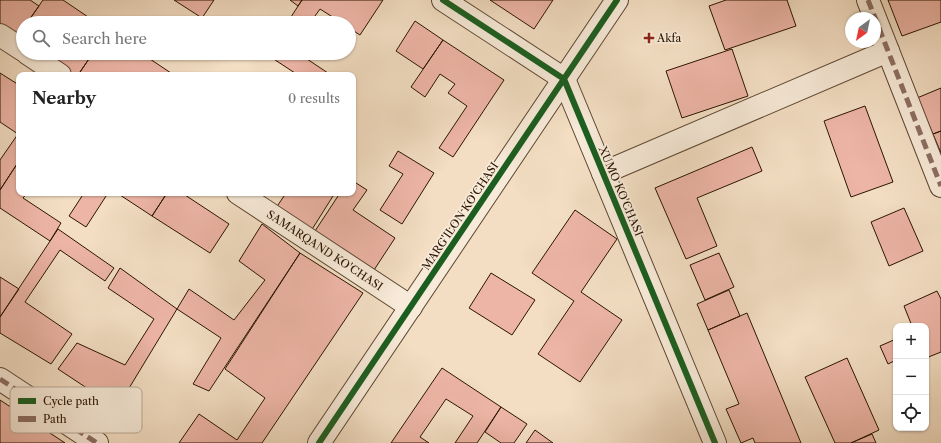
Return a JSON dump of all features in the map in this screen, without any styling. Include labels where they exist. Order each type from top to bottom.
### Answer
[{"type":"street","points":[[443,0],[564,79]]},
{"type":"street","name":"MARG'ILON KO'CHASI","points":[[319,443],[617,0]]},
{"type":"street","points":[[868,0],[941,186]]},
{"type":"street","points":[[0,35],[16,45]]},
{"type":"street","points":[[603,173],[888,51]]},
{"type":"street","points":[[38,60],[56,72]]},
{"type":"street","name":"XUMO KO'CHASI","points":[[564,79],[715,443]]},
{"type":"street","name":"SAMARQAND KO'CHASI","points":[[243,196],[411,307]]},
{"type":"street","points":[[0,379],[12,387]]},
{"type":"street","points":[[82,433],[97,443]]},
{"type":"building","points":[[0,0],[30,0],[39,6],[32,16],[16,16],[16,35],[0,24]]},
{"type":"building","points":[[43,0],[63,0],[87,16],[32,16]]},
{"type":"building","points":[[174,0],[214,0],[203,16],[199,16]]},
{"type":"building","points":[[290,0],[302,0],[298,6]]},
{"type":"building","points":[[302,0],[383,0],[360,35],[356,32],[356,16],[331,16],[320,9],[315,16],[292,16]]},
{"type":"building","points":[[490,0],[553,0],[534,29]]},
{"type":"building","points":[[726,0],[787,0],[796,26],[725,50],[709,6]]},
{"type":"building","points":[[888,0],[941,0],[941,22],[902,36]]},
{"type":"building","points":[[415,21],[443,40],[423,69],[396,51]]},
{"type":"building","points":[[443,40],[504,80],[453,157],[439,148],[467,106],[448,93],[455,84],[440,74],[425,97],[411,87]]},
{"type":"building","points":[[732,49],[748,96],[682,118],[666,71]]},
{"type":"building","points":[[53,60],[88,60],[80,72],[71,72]]},
{"type":"building","points":[[88,60],[152,60],[170,72],[80,72]]},
{"type":"building","points":[[275,60],[308,60],[326,72],[293,72]]},
{"type":"building","points":[[0,73],[16,83],[16,133],[0,122]]},
{"type":"building","points":[[941,88],[941,131],[933,134],[917,98]]},
{"type":"building","points":[[865,106],[893,182],[851,197],[824,121]]},
{"type":"building","points":[[941,131],[941,153],[933,134]]},
{"type":"building","points":[[16,137],[16,166],[0,190],[0,160]]},
{"type":"building","points":[[752,147],[762,171],[697,198],[717,246],[686,259],[655,188]]},
{"type":"building","points":[[398,151],[434,173],[402,224],[380,210],[403,174],[389,166]]},
{"type":"building","points":[[16,166],[16,196],[25,196],[23,198],[61,223],[50,241],[0,208],[0,190]]},
{"type":"building","points":[[356,183],[367,190],[353,210],[395,238],[374,270],[315,231],[338,196],[356,196]]},
{"type":"building","points":[[82,196],[106,196],[86,227],[69,216]]},
{"type":"building","points":[[122,196],[165,196],[152,216]]},
{"type":"building","points":[[165,196],[187,196],[229,224],[210,253],[152,216]]},
{"type":"building","points":[[284,196],[333,196],[311,231],[276,208]]},
{"type":"building","points":[[904,208],[923,251],[889,266],[871,222]]},
{"type":"building","points":[[575,210],[617,239],[581,292],[622,320],[580,382],[538,354],[574,301],[532,273]]},
{"type":"building","points":[[262,224],[300,253],[209,391],[193,384],[221,338],[177,309],[189,289],[234,320],[265,280],[239,261]]},
{"type":"building","points":[[58,229],[114,268],[105,281],[60,250],[25,302],[72,334],[51,364],[0,333],[0,317]]},
{"type":"building","points":[[300,253],[363,293],[262,443],[179,443],[199,414],[237,440],[265,398],[225,369]]},
{"type":"building","points":[[719,253],[734,287],[705,300],[690,265]]},
{"type":"building","points":[[120,268],[177,309],[130,387],[85,387],[58,369],[77,343],[125,365],[154,319],[108,288]]},
{"type":"building","points":[[491,273],[535,300],[512,335],[469,308]]},
{"type":"building","points":[[0,277],[19,289],[0,317]]},
{"type":"building","points":[[729,290],[740,316],[708,330],[697,304]]},
{"type":"building","points":[[937,291],[941,299],[941,352],[929,357],[929,323],[911,323],[904,306]]},
{"type":"building","points":[[747,313],[801,443],[755,443],[753,438],[741,443],[726,409],[739,404],[708,330]]},
{"type":"building","points":[[893,340],[893,362],[888,364],[880,346]]},
{"type":"building","points":[[847,358],[879,430],[851,443],[835,443],[805,377]]},
{"type":"building","points":[[442,368],[501,407],[477,443],[455,443],[473,416],[446,399],[420,437],[429,443],[391,443]]},
{"type":"building","points":[[0,400],[10,407],[10,433],[50,433],[65,443],[0,443]]},
{"type":"building","points":[[501,407],[527,424],[514,443],[501,443],[485,432]]},
{"type":"building","points":[[535,430],[553,443],[526,443]]},
{"type":"building","points":[[872,434],[876,443],[851,443]]},
{"type":"marked path","points":[[868,0],[941,186]]},
{"type":"marked path","points":[[0,379],[12,387]]},
{"type":"marked path","points":[[82,433],[97,443]]},
{"type":"cycle path","points":[[443,0],[564,79],[715,443]]},
{"type":"cycle path","points":[[319,443],[617,0]]},
{"type":"place","name":"Akfa","points":[[649,38]]}]
